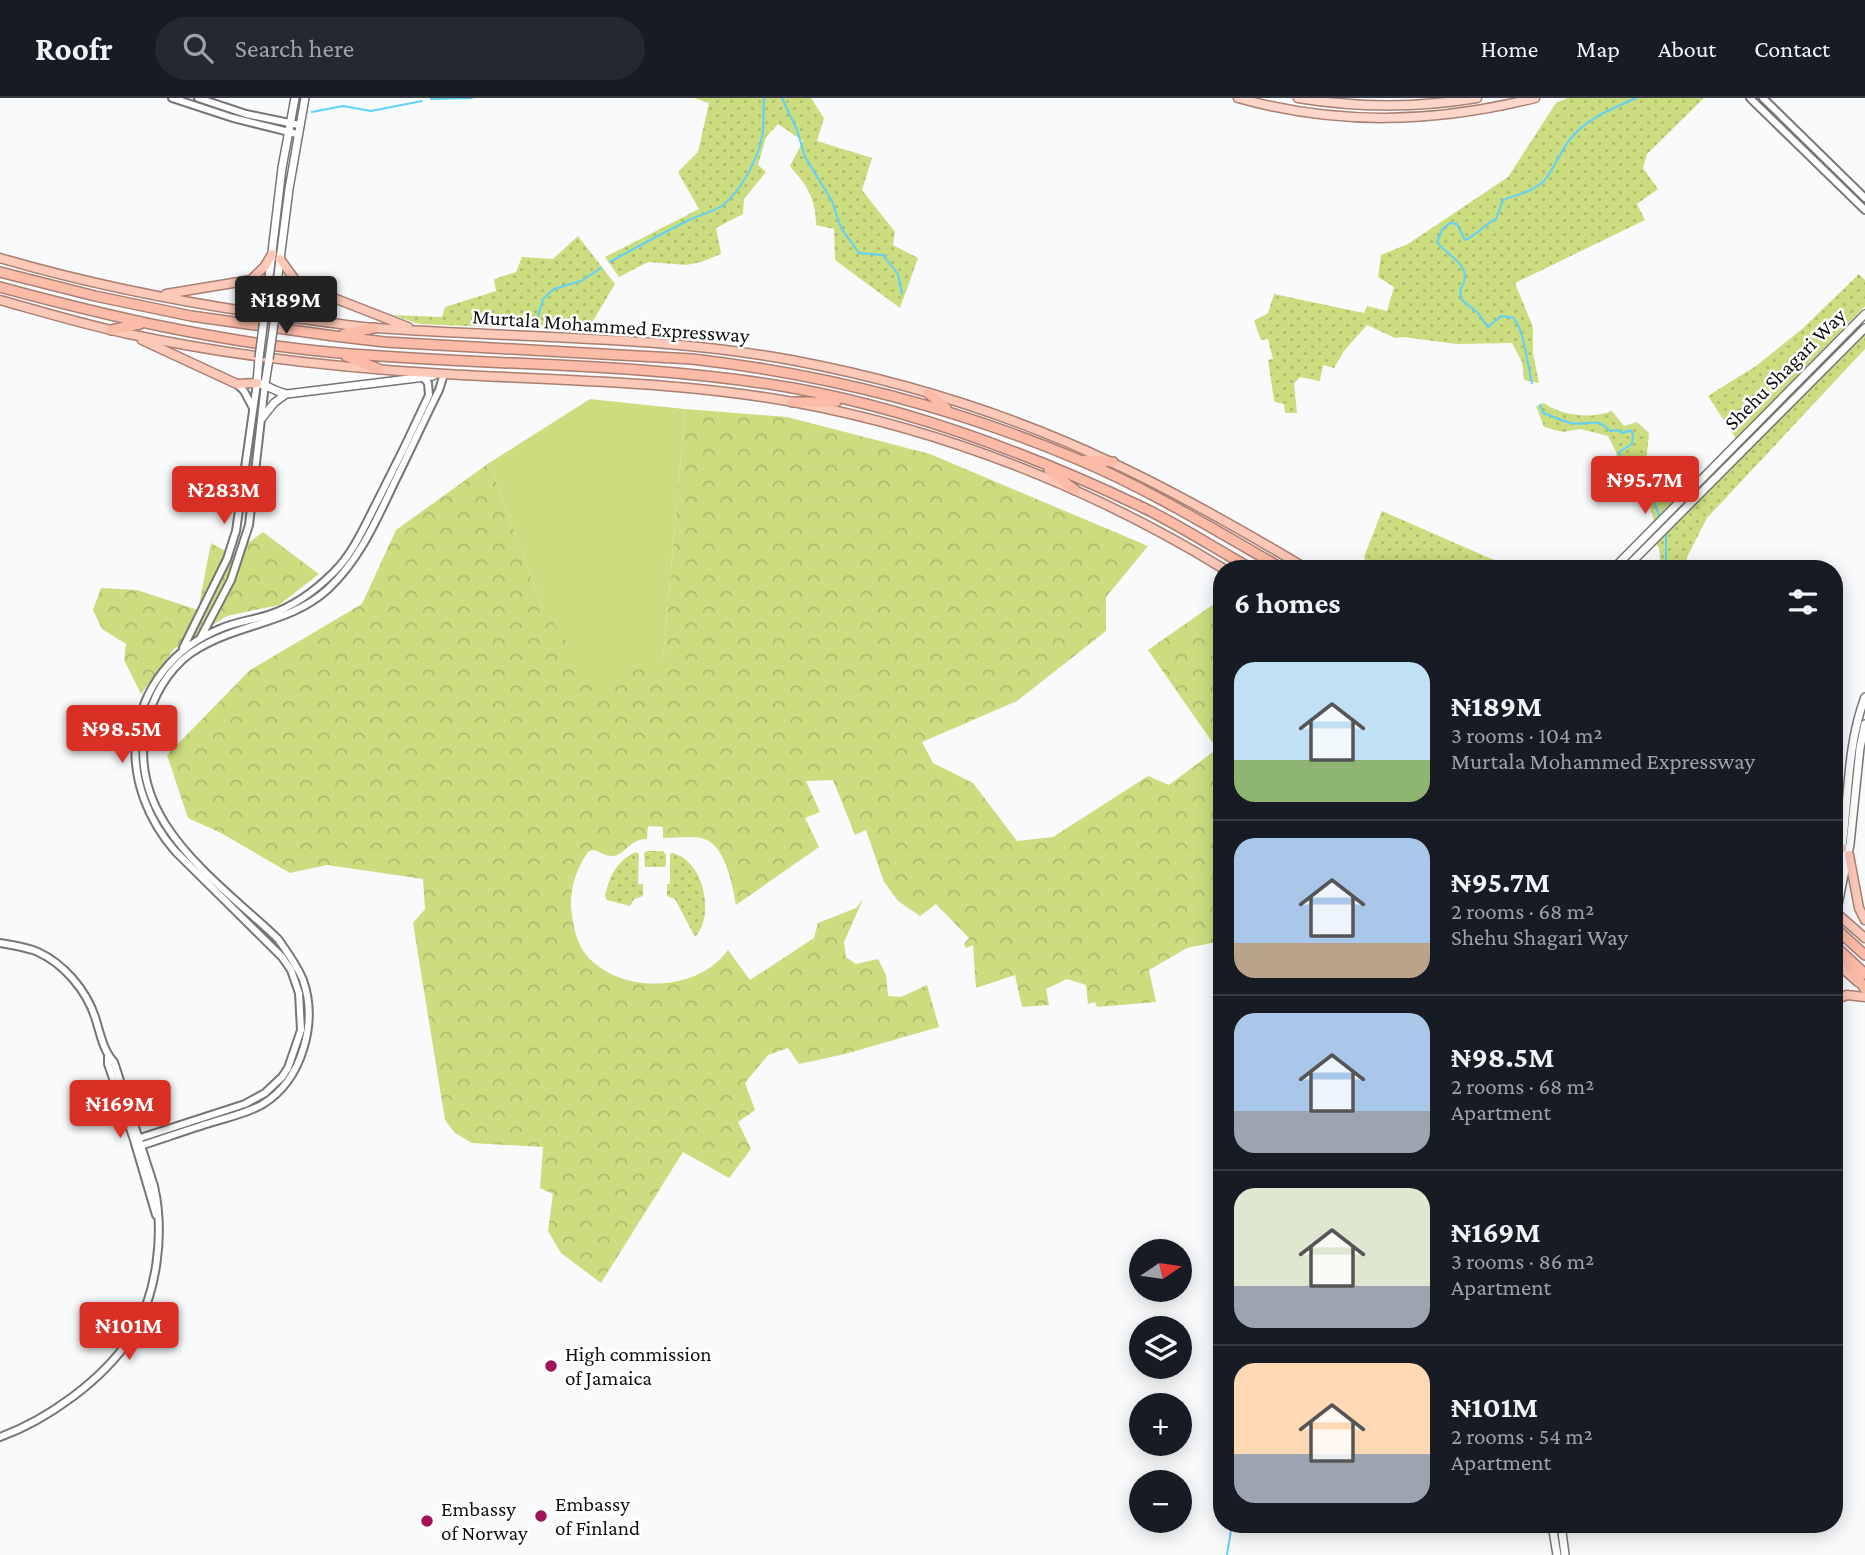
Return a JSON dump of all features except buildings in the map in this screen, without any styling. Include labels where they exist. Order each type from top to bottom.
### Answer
[{"type":"highway","points":[[251,280],[272,254]]},
{"type":"highway","name":"Murtala Mohammed Expressway","points":[[0,258],[149,295],[233,310],[373,328],[666,344],[752,354],[840,370],[928,393],[1025,425],[1113,462],[1198,506],[1291,560]]},
{"type":"highway","points":[[280,259],[298,284]]},
{"type":"highway","name":"Murtala Mohammed Expressway","points":[[0,272],[191,316],[334,336],[442,345],[654,355],[740,364],[890,394],[1014,433],[1077,459],[1181,510],[1267,560]]},
{"type":"highway","points":[[149,295],[194,291],[251,280],[276,291],[284,285],[298,284],[414,329]]},
{"type":"highway","name":"Murtala Mohammed Expressway","points":[[0,287],[145,323],[338,353],[687,375],[794,388],[900,413],[1037,460],[1147,510],[1236,560]]},
{"type":"highway","points":[[0,300],[130,334],[277,358],[421,374],[660,384],[792,402],[876,421],[972,448],[1075,490],[1183,544],[1213,562]]},
{"type":"highway","points":[[111,330],[145,323]]},
{"type":"highway","points":[[334,336],[373,328]]},
{"type":"highway","points":[[130,334],[237,384],[261,384]]},
{"type":"highway","points":[[338,353],[379,369]]},
{"type":"highway","points":[[928,393],[950,412]]},
{"type":"highway","points":[[792,402],[853,402]]},
{"type":"highway","points":[[1077,459],[1113,462]]},
{"type":"highway","points":[[1037,460],[1075,490]]},
{"type":"highway","points":[[1845,852],[1865,920]]},
{"type":"highway","points":[[1843,915],[1865,938]]},
{"type":"highway","points":[[1843,935],[1865,955]]},
{"type":"highway","points":[[1843,954],[1865,974]]},
{"type":"highway","points":[[1843,957],[1865,989]]},
{"type":"highway","points":[[1843,969],[1865,989]]},
{"type":"highway","points":[[1843,997],[1865,997]]},
{"type":"main road","points":[[261,384],[260,358],[268,286],[288,127],[295,98]]},
{"type":"main road","points":[[261,384],[269,359],[280,259],[298,129],[305,98]]},
{"type":"main road","points":[[1238,98],[1318,114],[1381,119],[1453,115],[1535,98]]},
{"type":"main road","points":[[1298,98],[1381,107],[1434,105],[1477,98]]},
{"type":"main road","name":"Shehu Shagari Way","points":[[1622,560],[1865,314]]},
{"type":"main road","name":"Shehu Shagari Way","points":[[1634,560],[1865,328]]},
{"type":"main road","points":[[261,384],[286,394],[421,374]]},
{"type":"main road","points":[[262,418],[277,400],[286,394]]},
{"type":"main road","points":[[1843,859],[1854,736],[1865,697]]},
{"type":"main road","points":[[1843,864],[1865,724]]},
{"type":"main road","points":[[1553,1533],[1557,1555]]},
{"type":"main road","points":[[1562,1533],[1565,1555]]},
{"type":"street","points":[[172,98],[233,118],[298,129]]},
{"type":"street","points":[[198,98],[288,127]]},
{"type":"street","points":[[1750,98],[1865,210]]},
{"type":"street","points":[[1762,98],[1865,198]]},
{"type":"street","points":[[138,1143],[242,1112],[270,1099],[295,1068],[308,1027],[308,1006],[303,980],[278,939],[175,841],[150,792],[143,761],[148,719],[164,680],[196,649],[232,632],[281,618],[321,595],[354,560],[429,395],[428,383],[421,374]]},
{"type":"street","points":[[180,663],[183,649],[229,625],[278,611],[311,593],[335,571],[373,517],[439,390],[444,374]]},
{"type":"street","points":[[237,384],[253,408]]},
{"type":"street","points":[[138,1143],[245,1104],[265,1093],[288,1069],[300,1030],[301,1005],[291,970],[271,945],[163,837],[142,796],[135,757],[140,712],[156,681],[183,649],[228,559],[236,531],[253,408],[261,384]]},
{"type":"street","points":[[196,649],[231,580],[249,525],[262,418],[261,384]]},
{"type":"street","points":[[0,943],[38,953],[59,967],[82,988],[108,1057],[114,1062],[138,1143],[158,1219],[159,1233],[156,1266],[146,1303],[122,1350],[59,1406],[25,1428],[0,1437]]},
{"type":"green space","points":[[694,98],[811,98],[824,118],[817,141],[872,158],[862,190],[895,232],[893,245],[918,258],[900,308],[835,260],[834,229],[816,225],[809,193],[790,166],[803,141],[778,124],[766,137],[758,165],[766,172],[744,199],[743,214],[716,228],[721,254],[686,265],[648,262],[619,277],[605,257],[699,209],[678,172],[698,152],[709,103]]},
{"type":"green space","points":[[1567,98],[1704,98],[1647,154],[1643,168],[1658,189],[1637,204],[1645,220],[1515,283],[1533,327],[1533,353],[1539,383],[1524,380],[1522,362],[1512,343],[1456,344],[1395,338],[1367,325],[1344,351],[1334,368],[1323,365],[1320,381],[1300,377],[1294,384],[1297,413],[1285,413],[1284,404],[1274,400],[1268,360],[1273,359],[1268,339],[1261,340],[1254,321],[1268,313],[1274,294],[1364,313],[1367,306],[1387,311],[1394,287],[1378,277],[1381,255],[1408,244],[1508,177],[1556,103]]},
{"type":"green space","points":[[578,236],[615,284],[587,331],[419,324],[393,315],[442,317],[445,307],[496,291],[494,279],[516,272],[522,257],[553,259]]},
{"type":"green space","points":[[1859,274],[1865,280],[1865,306],[1736,439],[1708,396],[1756,366],[1802,329]]},
{"type":"green space","points":[[1865,332],[1865,349],[1707,518],[1687,560],[1660,560],[1656,544]]},
{"type":"green space","points":[[590,399],[685,409],[663,661],[596,680],[543,609],[489,463]]},
{"type":"green space","points":[[1544,403],[1559,411],[1577,415],[1612,411],[1624,426],[1637,422],[1649,433],[1645,475],[1678,478],[1682,491],[1654,521],[1650,507],[1643,497],[1646,494],[1619,474],[1616,452],[1608,436],[1580,429],[1563,432],[1544,427],[1536,406]]},
{"type":"green space","points":[[685,409],[787,417],[930,454],[1148,546],[1106,597],[1106,631],[1017,701],[922,742],[933,763],[973,783],[1017,841],[1053,837],[1148,776],[1169,785],[1213,752],[1213,943],[1187,948],[1149,970],[1156,1002],[1097,1007],[1095,1002],[1088,1004],[1086,985],[1067,979],[1046,989],[1049,1005],[1022,1007],[1015,975],[976,988],[973,945],[966,948],[964,944],[969,938],[936,904],[920,916],[898,901],[884,882],[866,830],[855,835],[833,780],[806,781],[820,812],[805,818],[819,847],[736,905],[724,860],[714,845],[702,838],[663,838],[663,827],[648,826],[647,839],[633,843],[618,854],[613,856],[595,850],[589,851],[575,878],[572,893],[574,927],[588,957],[620,978],[640,983],[680,981],[715,964],[728,950],[750,980],[814,938],[818,923],[856,908],[863,899],[844,942],[846,957],[856,964],[878,959],[886,975],[888,996],[901,997],[927,985],[939,1027],[799,1064],[788,1048],[768,1055],[745,1083],[755,1110],[738,1122],[751,1149],[729,1178],[683,1152],[601,1283],[561,1253],[548,1231],[553,1194],[540,1188],[543,1147],[472,1143],[455,1133],[445,1120],[413,923],[425,909],[423,879],[327,865],[290,873],[221,833],[188,818],[167,755],[250,670],[362,604],[396,530],[489,463],[543,609],[663,661]]},
{"type":"green space","points":[[1382,511],[1495,560],[1365,560],[1364,557]]},
{"type":"green space","points":[[263,532],[319,574],[279,605],[227,616],[174,649],[141,694],[124,660],[126,644],[102,629],[93,610],[101,588],[137,590],[198,610],[211,543],[232,555]]},
{"type":"green space","points":[[1213,605],[1213,743],[1148,650]]},
{"type":"green space","points":[[663,851],[666,865],[645,867],[644,853]]},
{"type":"green space","points":[[636,852],[639,854],[638,884],[643,884],[643,896],[634,899],[630,906],[607,900],[605,896],[615,870],[629,855]]},
{"type":"green space","points":[[672,853],[683,857],[692,866],[703,889],[705,915],[695,937],[675,899],[667,896]]},
{"type":"waterway","points":[[431,99],[472,98]]},
{"type":"waterway","points":[[610,262],[687,221],[719,208],[729,199],[743,182],[758,151],[763,131],[764,98]]},
{"type":"waterway","points":[[782,98],[797,130],[805,157],[832,201],[841,228],[859,253],[883,255],[898,274],[902,294]]},
{"type":"waterway","points":[[1532,383],[1523,340],[1514,318],[1501,316],[1488,327],[1478,313],[1462,300],[1460,290],[1465,275],[1463,268],[1437,242],[1442,230],[1450,223],[1457,224],[1465,240],[1474,235],[1496,219],[1503,200],[1529,191],[1543,182],[1568,142],[1586,124],[1636,98]]},
{"type":"waterway","points":[[312,112],[343,106],[371,111],[422,101]]},
{"type":"waterway","points":[[538,316],[543,299],[554,289],[581,281],[601,268]]},
{"type":"waterway","points":[[1540,405],[1543,413],[1568,422],[1596,422],[1610,431],[1623,433],[1630,430],[1633,434],[1632,444],[1619,452],[1624,470],[1632,480],[1662,482],[1663,486],[1653,498],[1659,515]]},
{"type":"waterway","points":[[1666,534],[1666,560]]},
{"type":"waterway","points":[[1227,1555],[1231,1533]]},
{"type":"place","name":"High commission of Jamaica","points":[[551,1366]]},
{"type":"place","name":"Embassy of Finland","points":[[541,1516]]},
{"type":"place","name":"Embassy of Norway","points":[[427,1521]]}]
